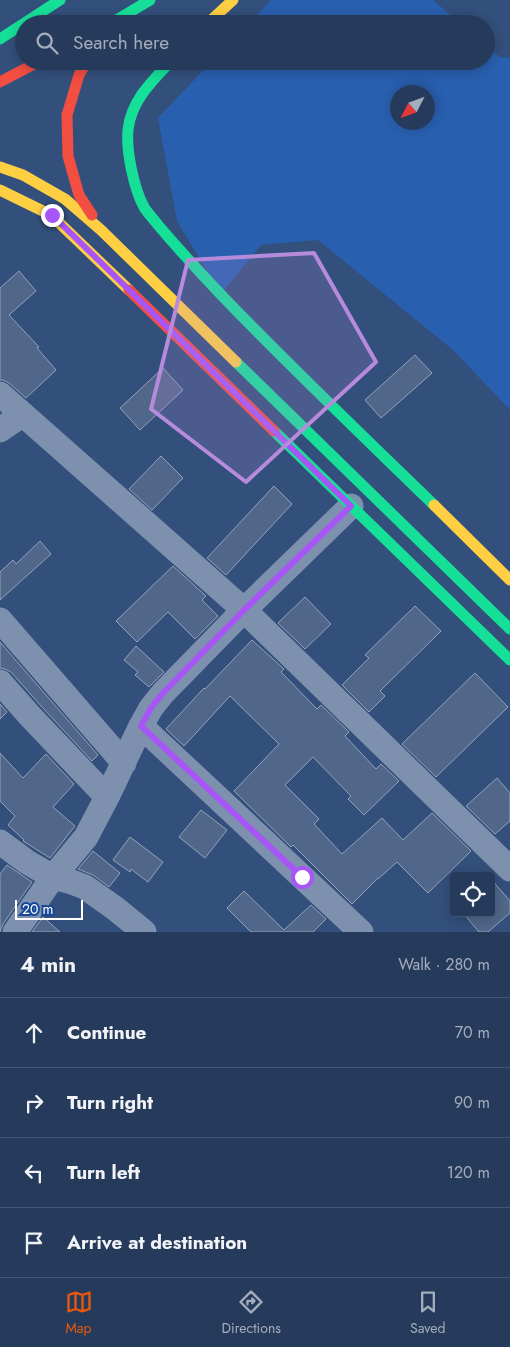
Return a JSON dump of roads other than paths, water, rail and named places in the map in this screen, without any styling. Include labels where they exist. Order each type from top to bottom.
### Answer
[{"type":"street","points":[[37,15],[60,0]]},
{"type":"street","points":[[126,15],[150,0]]},
{"type":"street","points":[[217,15],[233,0]]},
{"type":"street","points":[[0,39],[15,29]]},
{"type":"street","points":[[0,82],[23,70]]},
{"type":"street","points":[[82,70],[67,115],[68,156],[80,196],[101,230]]},
{"type":"street","points":[[163,70],[139,98],[129,120],[128,145],[134,179],[144,206],[176,248],[263,338],[510,580]]},
{"type":"street","points":[[0,167],[23,174],[65,199],[101,230],[510,629]]},
{"type":"street","points":[[0,190],[52,215],[510,660]]},
{"type":"street","points":[[0,394],[244,610],[510,869]]},
{"type":"street","points":[[0,430],[22,415]]},
{"type":"street","points":[[15,932],[53,877],[86,837],[151,708],[163,693],[244,610],[351,506]]},
{"type":"street","points":[[0,620],[124,763]]},
{"type":"street","points":[[0,682],[107,798]]},
{"type":"street","points":[[141,726],[362,932]]},
{"type":"street","points":[[0,842],[26,862],[53,877],[85,887],[144,932]]}]
